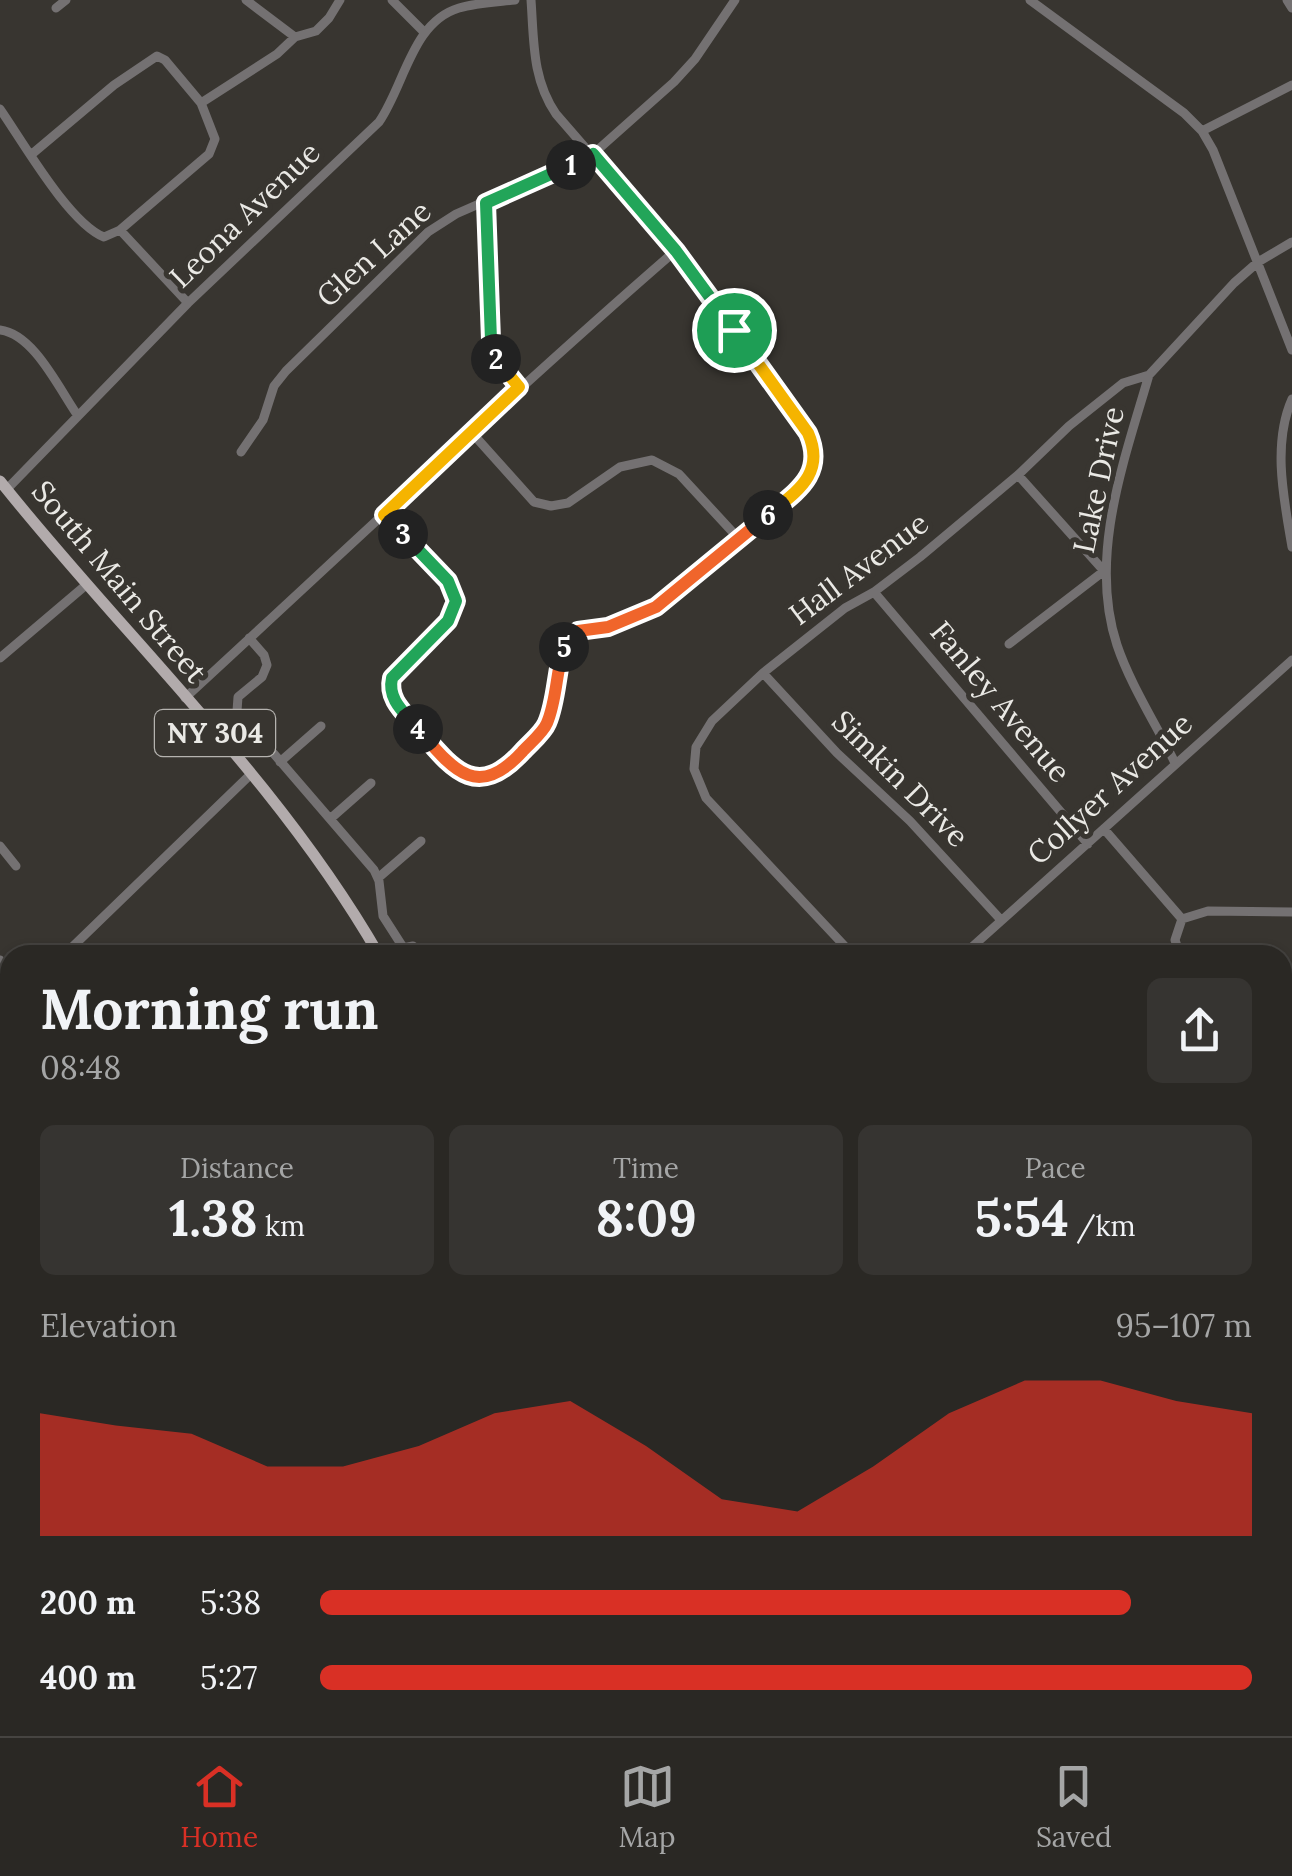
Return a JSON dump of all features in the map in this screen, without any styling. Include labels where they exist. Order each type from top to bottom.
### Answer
[{"type":"main road","name":"South Main Street","points":[[3,485],[251,774],[318,860],[373,945]]},
{"type":"street","points":[[56,8],[66,0]]},
{"type":"street","points":[[246,0],[295,36]]},
{"type":"street","points":[[200,104],[277,54],[295,36],[316,31],[340,0]]},
{"type":"street","points":[[392,0],[424,32],[460,8],[515,0]]},
{"type":"street","points":[[384,515],[448,581],[456,601],[445,624],[396,671],[390,692],[454,769],[471,777],[490,777],[509,766],[547,725],[564,648],[578,631],[608,627],[656,607],[800,488],[813,470],[816,450],[792,408],[676,251],[542,94],[531,0]]},
{"type":"street","name":"Glen Lane","points":[[240,452],[263,420],[274,386],[428,232],[456,214],[593,154],[674,82],[736,0]]},
{"type":"street","points":[[1030,0],[1184,113],[1202,131],[1292,350]]},
{"type":"street","points":[[1288,0],[1292,8]]},
{"type":"street","name":"Leona Avenue","points":[[3,485],[379,122],[395,99],[424,32]]},
{"type":"street","points":[[0,108],[32,154],[78,218],[91,232],[104,236],[120,230],[214,147],[212,128],[200,104],[165,60],[157,56],[32,154]]},
{"type":"street","points":[[1202,131],[1292,85]]},
{"type":"street","points":[[486,203],[491,340],[498,362],[519,387]]},
{"type":"street","points":[[120,230],[188,303]]},
{"type":"street","name":"Hall Avenue","points":[[844,945],[706,798],[694,769],[696,746],[712,721],[764,673],[844,608],[874,592],[1018,475],[1068,426],[1122,383],[1150,375],[1258,262],[1292,242]]},
{"type":"street","points":[[185,698],[473,434],[519,387],[676,251]]},
{"type":"street","points":[[0,330],[14,332],[26,341],[78,416]]},
{"type":"street","name":"Lake Drive","points":[[1150,375],[1122,468],[1104,571],[1117,645],[1175,763]]},
{"type":"street","points":[[1292,399],[1285,416],[1281,486],[1292,547]]},
{"type":"street","points":[[473,434],[534,502],[550,506],[568,502],[620,467],[652,460],[679,474],[739,539]]},
{"type":"street","points":[[1010,644],[1104,571],[1018,475]]},
{"type":"street","points":[[0,658],[86,585]]},
{"type":"street","name":"Fanley Avenue","points":[[874,592],[1088,844]]},
{"type":"street","points":[[249,638],[264,655],[267,665],[262,676],[238,698],[236,708],[378,878],[383,916],[402,945]]},
{"type":"street","name":"Collyer Avenue","points":[[973,945],[1292,660]]},
{"type":"street","name":"Simkin Drive","points":[[764,673],[1001,920]]},
{"type":"street","points":[[280,762],[321,726]]},
{"type":"street","points":[[74,945],[251,774]]},
{"type":"street","points":[[330,819],[371,783]]},
{"type":"street","points":[[1104,829],[1182,919]]},
{"type":"street","points":[[378,878],[421,840]]},
{"type":"street","points":[[0,846],[16,866]]},
{"type":"street","points":[[1182,919],[1208,910],[1292,912]]},
{"type":"street","points":[[1177,945],[1182,919]]},
{"type":"route","points":[[593,154],[676,251],[734,330],[808,433],[816,450],[813,470],[800,488],[656,607],[608,627],[578,631],[564,648],[547,725],[509,766],[490,777],[471,777],[454,769],[394,700],[390,687],[396,671],[451,617],[455,595],[448,581],[384,515],[519,387],[498,362],[491,340],[486,203],[593,154]]}]
